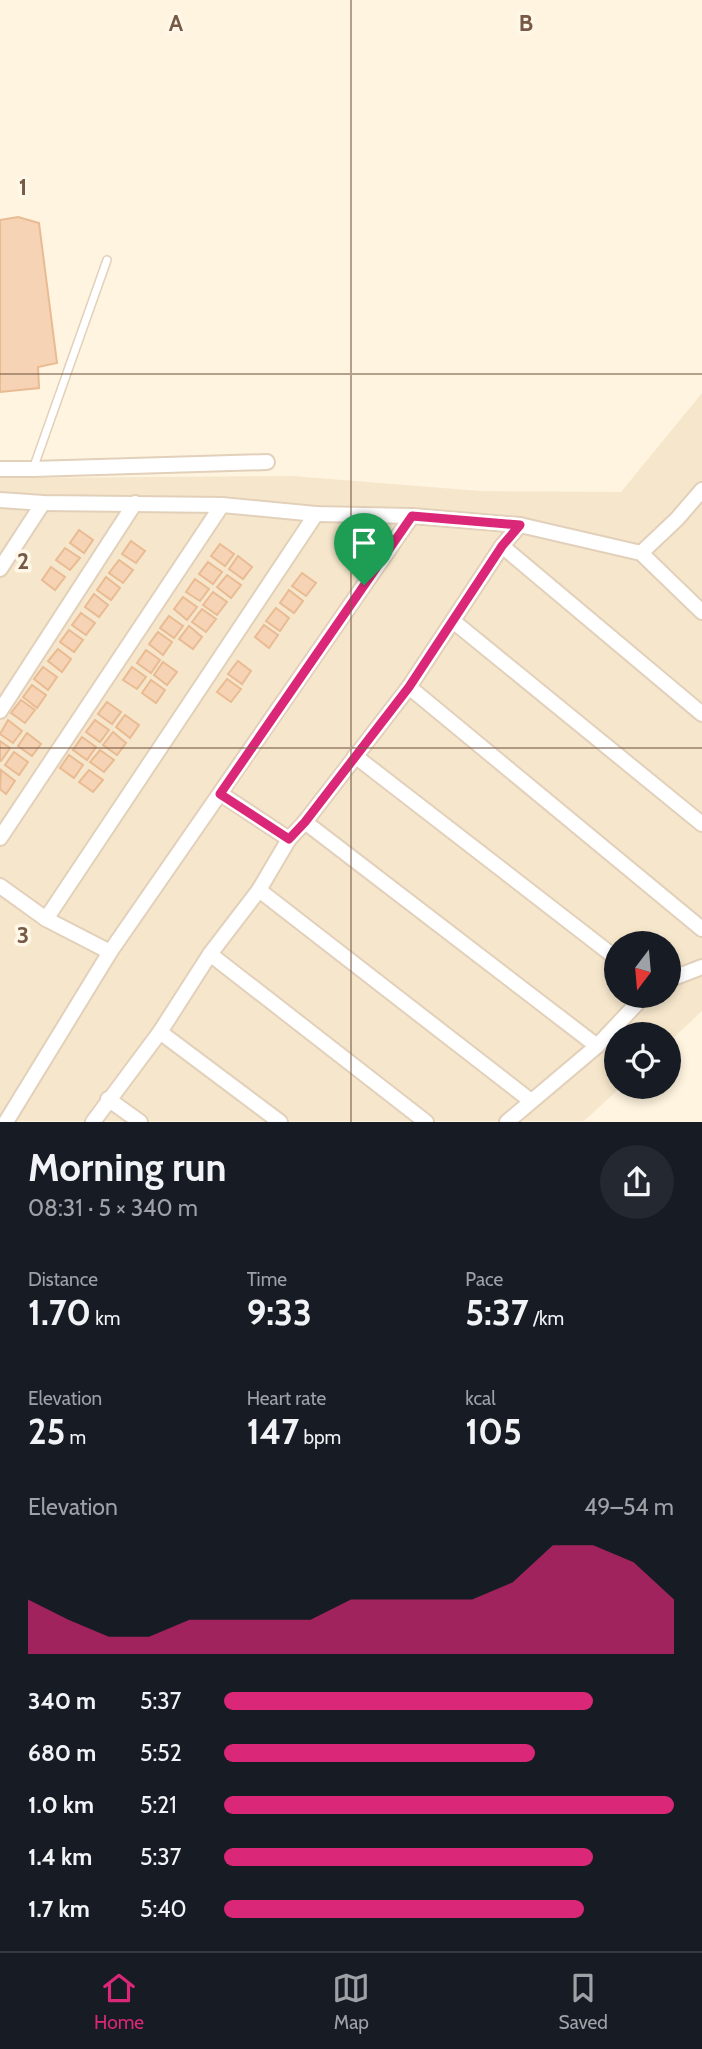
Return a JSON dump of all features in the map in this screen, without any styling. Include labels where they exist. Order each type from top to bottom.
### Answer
[{"type":"street","points":[[0,468],[267,461]]},
{"type":"street","points":[[641,553],[677,519],[702,490]]},
{"type":"street","points":[[0,500],[222,505],[316,514],[412,516],[520,525],[641,553],[702,612]]},
{"type":"street","points":[[0,569],[43,503]]},
{"type":"street","points":[[0,711],[135,503]]},
{"type":"street","points":[[0,838],[222,505]]},
{"type":"street","points":[[46,919],[316,514]]},
{"type":"street","points":[[6,1122],[110,952],[412,516]]},
{"type":"street","points":[[93,1122],[160,1031],[210,954],[259,890],[289,839],[409,687],[502,546],[520,525]]},
{"type":"street","points":[[502,546],[702,714]]},
{"type":"street","points":[[453,621],[702,824]]},
{"type":"street","points":[[409,687],[702,929]]},
{"type":"street","points":[[355,756],[604,949]]},
{"type":"street","points":[[220,794],[289,839]]},
{"type":"street","points":[[305,822],[597,1046]]},
{"type":"street","points":[[0,886],[46,919],[110,952]]},
{"type":"street","points":[[259,890],[531,1101]]},
{"type":"street","points":[[210,954],[425,1122]]},
{"type":"street","points":[[681,976],[702,967]]},
{"type":"street","points":[[507,1122],[597,1046],[633,1008]]},
{"type":"street","points":[[160,1031],[280,1122]]},
{"type":"street","points":[[108,1099],[140,1122]]},
{"type":"lane","points":[[33,469],[107,260]]},
{"type":"shaded area","points":[[702,393],[702,1011],[681,1031],[681,1022],[604,1022],[604,1099],[608,1099],[584,1121],[0,1121],[0,478],[293,476],[480,491],[621,492]]},
{"type":"building","points":[[18,217],[39,223],[57,363],[38,367],[39,388],[0,392],[0,220]]},
{"type":"building","points":[[79,530],[93,540],[84,553],[70,543]]},
{"type":"building","points":[[131,541],[145,551],[136,563],[122,554]]},
{"type":"building","points":[[220,544],[234,554],[225,566],[211,556]]},
{"type":"building","points":[[65,548],[80,558],[70,570],[56,560]]},
{"type":"building","points":[[238,556],[252,567],[243,579],[229,569]]},
{"type":"building","points":[[119,560],[133,570],[123,583],[109,573]]},
{"type":"building","points":[[208,562],[222,572],[213,584],[199,574]]},
{"type":"building","points":[[51,567],[65,577],[55,590],[42,580]]},
{"type":"building","points":[[302,573],[316,583],[306,596],[292,586]]},
{"type":"building","points":[[227,575],[241,585],[231,598],[217,587]]},
{"type":"building","points":[[106,577],[120,588],[111,600],[97,590]]},
{"type":"building","points":[[195,579],[209,589],[200,601],[186,592]]},
{"type":"building","points":[[289,590],[303,601],[294,613],[280,603]]},
{"type":"building","points":[[213,592],[227,602],[217,615],[203,605]]},
{"type":"building","points":[[94,594],[108,605],[99,617],[85,607]]},
{"type":"building","points":[[183,597],[197,607],[187,620],[174,609]]},
{"type":"building","points":[[276,608],[289,618],[280,631],[266,621]]},
{"type":"building","points":[[202,609],[216,619],[206,632],[192,622]]},
{"type":"building","points":[[81,613],[95,623],[86,635],[72,625]]},
{"type":"building","points":[[169,616],[183,626],[174,638],[160,628]]},
{"type":"building","points":[[264,625],[278,635],[269,648],[255,637]]},
{"type":"building","points":[[189,626],[202,637],[193,649],[179,639]]},
{"type":"building","points":[[69,630],[83,640],[74,652],[60,642]]},
{"type":"building","points":[[158,632],[172,642],[163,655],[149,644]]},
{"type":"building","points":[[58,649],[71,659],[62,672],[48,661]]},
{"type":"building","points":[[146,650],[160,660],[151,673],[137,663]]},
{"type":"building","points":[[238,661],[251,671],[242,684],[228,674]]},
{"type":"building","points":[[163,662],[177,672],[167,685],[154,675]]},
{"type":"building","points":[[43,667],[57,677],[48,690],[34,679]]},
{"type":"building","points":[[132,667],[146,677],[137,689],[123,680]]},
{"type":"building","points":[[227,679],[241,689],[231,702],[217,692]]},
{"type":"building","points":[[151,680],[165,690],[156,703],[142,693]]},
{"type":"building","points":[[32,685],[46,695],[37,708],[23,697]]},
{"type":"building","points":[[21,700],[35,710],[25,723],[11,713]]},
{"type":"building","points":[[107,702],[121,712],[112,724],[98,714]]},
{"type":"building","points":[[125,715],[139,725],[130,738],[116,727]]},
{"type":"building","points":[[8,720],[22,731],[13,743],[0,734]]},
{"type":"building","points":[[95,720],[109,730],[100,742],[86,732]]},
{"type":"building","points":[[113,732],[126,743],[117,755],[103,745]]},
{"type":"building","points":[[27,733],[41,744],[32,756],[18,746]]},
{"type":"building","points":[[82,737],[96,747],[87,760],[73,750]]},
{"type":"building","points":[[0,741],[10,748],[1,761],[0,760]]},
{"type":"building","points":[[100,750],[114,760],[104,772],[90,762]]},
{"type":"building","points":[[14,752],[28,762],[19,775],[5,765]]},
{"type":"building","points":[[69,755],[83,765],[74,778],[60,768]]},
{"type":"building","points":[[1,770],[15,781],[6,794],[0,789]]},
{"type":"building","points":[[89,770],[103,780],[93,792],[79,782]]},
{"type":"route","points":[[412,516],[520,525],[502,546],[409,687],[289,839],[220,794],[364,585],[412,516]]}]
